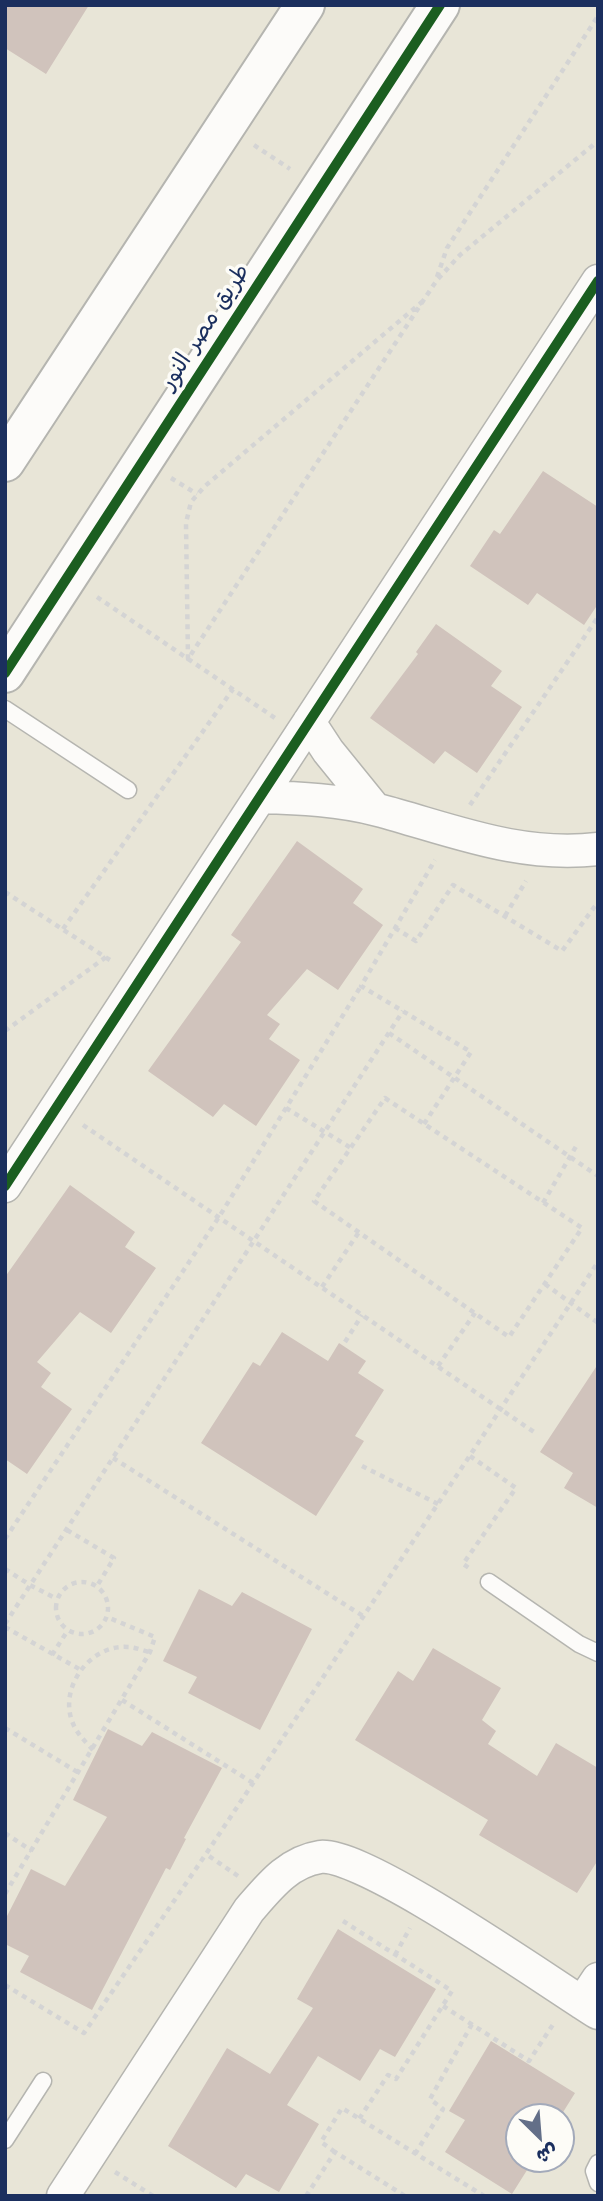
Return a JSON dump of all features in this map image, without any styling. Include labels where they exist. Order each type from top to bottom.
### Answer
[{"type":"street","points":[[5,461],[305,5]]},
{"type":"street","name":"طريق مصر النور","points":[[5,673],[440,5]]},
{"type":"street","points":[[5,1186],[598,281]]},
{"type":"street","points":[[305,729],[336,761],[375,809]]},
{"type":"street","points":[[260,797],[298,798],[375,809],[497,845],[544,850],[598,849]]},
{"type":"street","points":[[63,2196],[249,1910],[276,1879],[299,1863],[323,1857],[356,1866],[407,1891],[587,1998]]},
{"type":"lane","points":[[5,709],[128,790]]},
{"type":"lane","points":[[489,1582],[579,1644],[598,1653]]},
{"type":"lane","points":[[5,2140],[43,2081]]},
{"type":"lane","points":[[598,2163],[594,2171],[598,2183]]},
{"type":"path","points":[[437,280],[447,248],[598,16]]},
{"type":"path","points":[[226,125],[320,190]]},
{"type":"path","points":[[188,659],[437,280],[460,255],[598,141]]},
{"type":"path","points":[[188,659],[186,523],[191,502],[205,486],[423,301]]},
{"type":"path","points":[[67,576],[233,689],[305,729]]},
{"type":"path","points":[[5,1539],[219,1217],[361,986],[452,831],[598,617]]},
{"type":"path","points":[[63,929],[233,689]]},
{"type":"path","points":[[505,916],[544,850]]},
{"type":"path","points":[[395,928],[416,942],[453,885],[562,951],[598,902]]},
{"type":"path","points":[[5,891],[140,979]]},
{"type":"path","points":[[5,1031],[106,957]]},
{"type":"path","points":[[361,986],[471,1052],[424,1124]]},
{"type":"path","points":[[81,1670],[5,1625],[403,1011]]},
{"type":"path","points":[[389,1033],[598,1176]]},
{"type":"path","points":[[385,1098],[582,1228],[509,1337],[314,1201],[351,1148],[385,1098]]},
{"type":"path","points":[[57,1107],[534,1432]]},
{"type":"path","points":[[286,1108],[351,1148]]},
{"type":"path","points":[[543,1202],[578,1143]]},
{"type":"path","points":[[323,1287],[359,1232]]},
{"type":"path","points":[[5,1985],[84,2033],[206,1854],[598,1262]]},
{"type":"path","points":[[545,1284],[598,1323]]},
{"type":"path","points":[[438,1366],[475,1313]]},
{"type":"path","points":[[345,1342],[362,1315]]},
{"type":"path","points":[[470,1455],[516,1488],[463,1564],[489,1582]]},
{"type":"path","points":[[113,1458],[363,1616]]},
{"type":"path","points":[[362,1466],[438,1504]]},
{"type":"path","points":[[67,1530],[114,1558],[97,1586]]},
{"type":"path","points":[[5,1569],[57,1599]]},
{"type":"path","points":[[86,1582],[97,1586],[106,1595],[109,1606],[107,1618],[101,1628],[91,1634],[68,1630],[60,1622],[56,1611],[57,1599],[64,1589],[74,1583],[86,1582]]},
{"type":"path","points":[[5,1894],[150,1652],[155,1637],[107,1618]]},
{"type":"path","points":[[52,1655],[68,1630]]},
{"type":"path","points":[[93,1750],[78,1735],[70,1717],[69,1695],[76,1676],[89,1660],[107,1650],[128,1647],[150,1652]]},
{"type":"path","points":[[122,1700],[253,1783]]},
{"type":"path","points":[[5,1728],[79,1773]]},
{"type":"path","points":[[5,1833],[32,1851]]},
{"type":"path","points":[[206,1854],[263,1894]]},
{"type":"path","points":[[343,1921],[452,1991],[396,2079],[388,2075],[359,2119]]},
{"type":"path","points":[[443,2006],[529,2061],[587,1998]]},
{"type":"path","points":[[415,2154],[443,2109],[430,2099],[472,2024]]},
{"type":"path","points":[[405,2196],[398,2194],[321,2142],[342,2108],[484,2196]]},
{"type":"path","points":[[306,2196],[335,2152]]},
{"type":"path","points":[[89,2156],[153,2196]]},
{"type":"building","points":[[5,5],[89,5],[46,74],[5,48]]},
{"type":"building","points":[[543,471],[598,507],[598,604],[584,625],[537,593],[528,605],[470,566],[494,530],[500,534]]},
{"type":"building","points":[[436,624],[502,671],[491,686],[522,707],[477,773],[445,751],[434,764],[370,718],[418,654],[416,652]]},
{"type":"building","points":[[297,841],[363,889],[353,903],[383,925],[338,990],[307,969],[267,1015],[280,1024],[269,1039],[300,1060],[256,1126],[224,1104],[213,1117],[148,1071],[241,942],[231,935]]},
{"type":"building","points":[[70,1185],[135,1232],[125,1247],[156,1268],[111,1333],[80,1312],[37,1362],[51,1373],[41,1387],[72,1409],[27,1474],[5,1459],[5,1277]]},
{"type":"building","points":[[282,1332],[328,1361],[339,1343],[366,1361],[358,1373],[384,1390],[355,1436],[364,1441],[316,1516],[201,1443],[253,1362],[260,1366]]},
{"type":"building","points":[[598,1364],[598,1508],[564,1488],[573,1473],[540,1452]]},
{"type":"building","points":[[199,1589],[232,1606],[242,1592],[312,1629],[260,1730],[188,1693],[197,1677],[163,1661]]},
{"type":"building","points":[[433,1648],[501,1688],[482,1720],[496,1731],[488,1744],[537,1776],[556,1743],[598,1768],[598,1860],[577,1893],[479,1835],[488,1820],[355,1740],[398,1671],[413,1681]]},
{"type":"building","points":[[108,1729],[142,1746],[152,1732],[222,1768],[170,1870],[166,1868],[92,2010],[20,1972],[29,1956],[5,1944],[5,1920],[31,1869],[65,1886],[107,1817],[73,1800]]},
{"type":"building","points":[[338,1929],[436,1989],[395,2057],[380,2049],[360,2081],[318,2056],[287,2105],[319,2124],[279,2192],[246,2174],[236,2188],[168,2146],[227,2048],[270,2074],[313,2008],[297,1999]]},
{"type":"building","points":[[491,2041],[575,2093],[569,2103],[505,2103],[505,2173],[525,2173],[512,2194],[445,2152],[465,2120],[449,2111]]},
{"type":"cycle path","points":[[5,673],[440,5]]},
{"type":"cycle path","points":[[5,1186],[598,281]]}]
